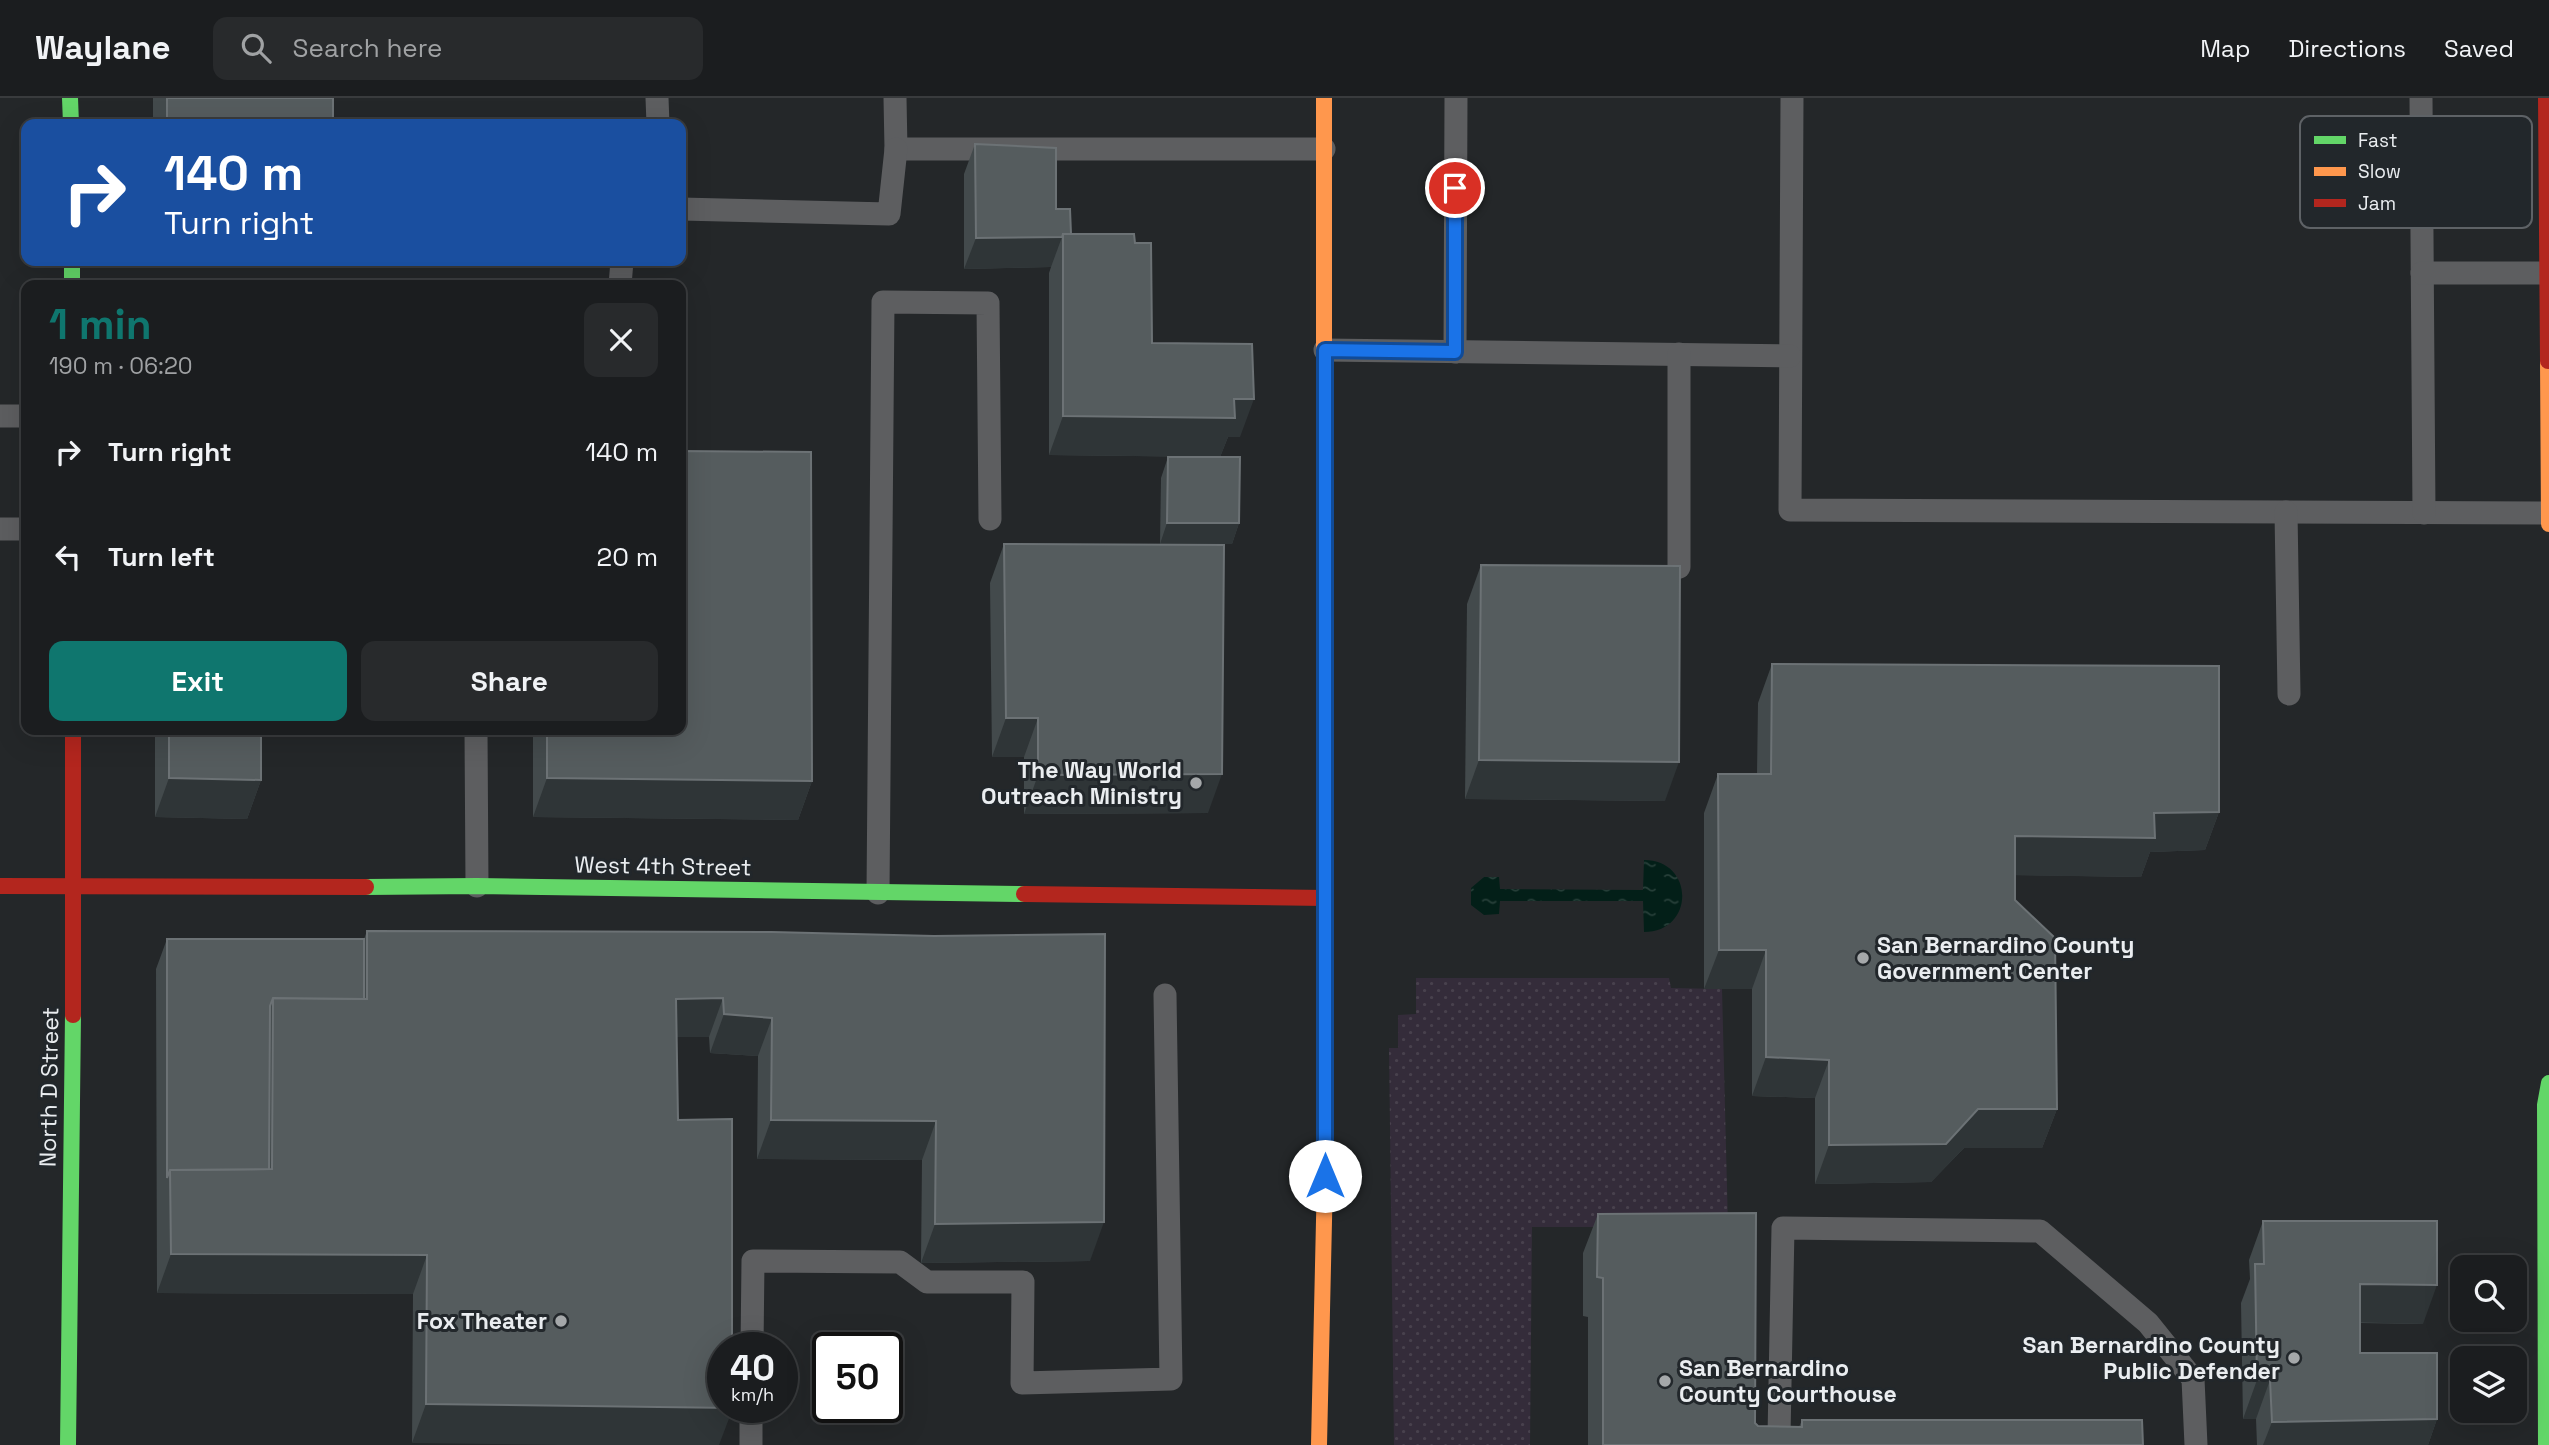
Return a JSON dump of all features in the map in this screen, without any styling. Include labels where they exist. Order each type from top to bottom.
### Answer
[{"type":"main road","points":[[70,98],[71,119]]},
{"type":"main road","points":[[1319,1445],[1325,1176],[1324,98]]},
{"type":"main road","points":[[2546,98],[2549,524]]},
{"type":"main road","name":"North D Street","points":[[68,1445],[74,885],[72,735]]},
{"type":"main road","name":"West 4th Street","points":[[0,886],[477,886],[1325,898]]},
{"type":"main road","points":[[2546,1445],[2545,1105],[2549,1083]]},
{"type":"lane","points":[[657,98],[658,119]]},
{"type":"lane","points":[[686,209],[889,214],[897,149],[895,98]]},
{"type":"lane","points":[[1455,352],[1456,98]]},
{"type":"lane","points":[[1792,98],[1790,510],[2549,513]]},
{"type":"lane","points":[[2421,98],[2421,116]]},
{"type":"lane","points":[[897,149],[1324,149]]},
{"type":"lane","points":[[2422,228],[2424,513]]},
{"type":"lane","points":[[2422,272],[2548,273]]},
{"type":"lane","points":[[878,893],[883,302],[988,303],[990,519]]},
{"type":"lane","points":[[1325,350],[1790,356]]},
{"type":"lane","points":[[1679,354],[1679,567]]},
{"type":"lane","points":[[0,416],[21,416]]},
{"type":"lane","points":[[2286,512],[2290,694]]},
{"type":"lane","points":[[0,529],[21,529]]},
{"type":"lane","points":[[476,735],[477,886]]},
{"type":"lane","points":[[752,1332],[752,1261],[900,1262],[927,1282],[1023,1282],[1023,1383],[1171,1379],[1165,995]]},
{"type":"lane","points":[[1779,1436],[1783,1228],[2040,1231],[2148,1323],[2193,1379],[2196,1445]]},
{"type":"lane","points":[[751,1423],[751,1445]]},
{"type":"shaded area","points":[[1416,978],[1669,978],[1671,988],[1722,989],[1728,1227],[1532,1227],[1530,1445],[1394,1445],[1389,1048],[1398,1048],[1398,1015],[1416,1014]]},
{"type":"water","points":[[1644,860],[1661,863],[1673,871],[1680,883],[1680,909],[1673,921],[1661,929],[1644,932],[1643,901],[1500,901],[1499,914],[1484,915],[1471,905],[1471,888],[1484,877],[1499,877],[1500,889],[1643,890]]},
{"type":"building","points":[[167,98],[333,98],[333,119],[167,119]]},
{"type":"building","points":[[975,144],[1056,148],[1056,209],[1070,209],[1071,234],[1063,234],[1062,237],[976,238]]},
{"type":"building","points":[[1063,234],[1134,234],[1135,243],[1151,243],[1152,343],[1252,344],[1254,399],[1234,399],[1235,418],[1063,416]]},
{"type":"building","points":[[686,451],[811,452],[812,781],[547,778],[547,735],[686,735]]},
{"type":"building","points":[[1168,457],[1240,457],[1239,523],[1167,523]]},
{"type":"building","points":[[1004,544],[1224,545],[1222,774],[1038,775],[1038,718],[1006,718]]},
{"type":"building","points":[[1481,565],[1680,566],[1679,762],[1479,760]]},
{"type":"building","name":"San Bernardino County Government Center","points":[[1772,664],[2219,666],[2219,812],[2154,813],[2155,838],[2015,836],[2015,900],[2055,938],[2057,1109],[1978,1109],[1946,1144],[1829,1145],[1829,1060],[1766,1057],[1766,950],[1719,950],[1718,774],[1771,774]]},
{"type":"building","points":[[169,735],[261,735],[261,780],[169,778]]},
{"type":"building","points":[[367,931],[772,932],[934,936],[1105,934],[1104,1222],[935,1224],[936,1121],[771,1120],[772,1018],[724,1014],[723,998],[676,999],[678,1120],[732,1119],[732,1332],[707,1332],[707,1408],[426,1404],[427,1255],[171,1254],[170,1170],[272,1169],[273,998],[367,999]]},
{"type":"building","points":[[167,939],[364,939],[364,999],[273,998],[270,1006],[269,1169],[170,1170],[167,1178]]},
{"type":"building","points":[[1756,1213],[1755,1423],[1758,1426],[1802,1427],[1802,1420],[2142,1420],[2143,1445],[1603,1445],[1603,1278],[1597,1277],[1598,1214]]},
{"type":"building","name":"San Bernardino County Public Defender","points":[[2263,1221],[2437,1221],[2437,1285],[2360,1284],[2360,1353],[2437,1353],[2437,1419],[2272,1422],[2270,1380],[2257,1380],[2255,1264],[2264,1264]]},
{"type":"traffic: fast","points":[[70,98],[71,119]]},
{"type":"traffic: fast","points":[[72,266],[72,280]]},
{"type":"traffic: fast","points":[[1324,538],[1325,962]]},
{"type":"traffic: fast","points":[[366,887],[477,886],[1024,894]]},
{"type":"traffic: fast","points":[[68,1445],[73,1015]]},
{"type":"traffic: fast","points":[[2546,1445],[2545,1105],[2549,1083]]},
{"type":"traffic: slow","points":[[1324,98],[1324,538]]},
{"type":"traffic: slow","points":[[2548,361],[2549,524]]},
{"type":"traffic: slow","points":[[1319,1445],[1325,1176],[1325,962]]},
{"type":"traffic: jam","points":[[2546,98],[2548,361]]},
{"type":"traffic: jam","points":[[73,735],[73,1015]]},
{"type":"traffic: jam","points":[[0,886],[366,887]]},
{"type":"traffic: jam","points":[[1024,894],[1325,898]]},
{"type":"place","name":"The Way World Outreach Ministry","points":[[1196,783]]},
{"type":"place","name":"San Bernardino County Government Center","points":[[1863,958]]},
{"type":"place","name":"Fox Theater","points":[[561,1321]]},
{"type":"place","name":"San Bernardino County Public Defender","points":[[2294,1358]]},
{"type":"place","name":"San Bernardino County Courthouse","points":[[1665,1381]]},
{"type":"route","points":[[1325,1176],[1325,350],[1455,352],[1455,188]]}]
